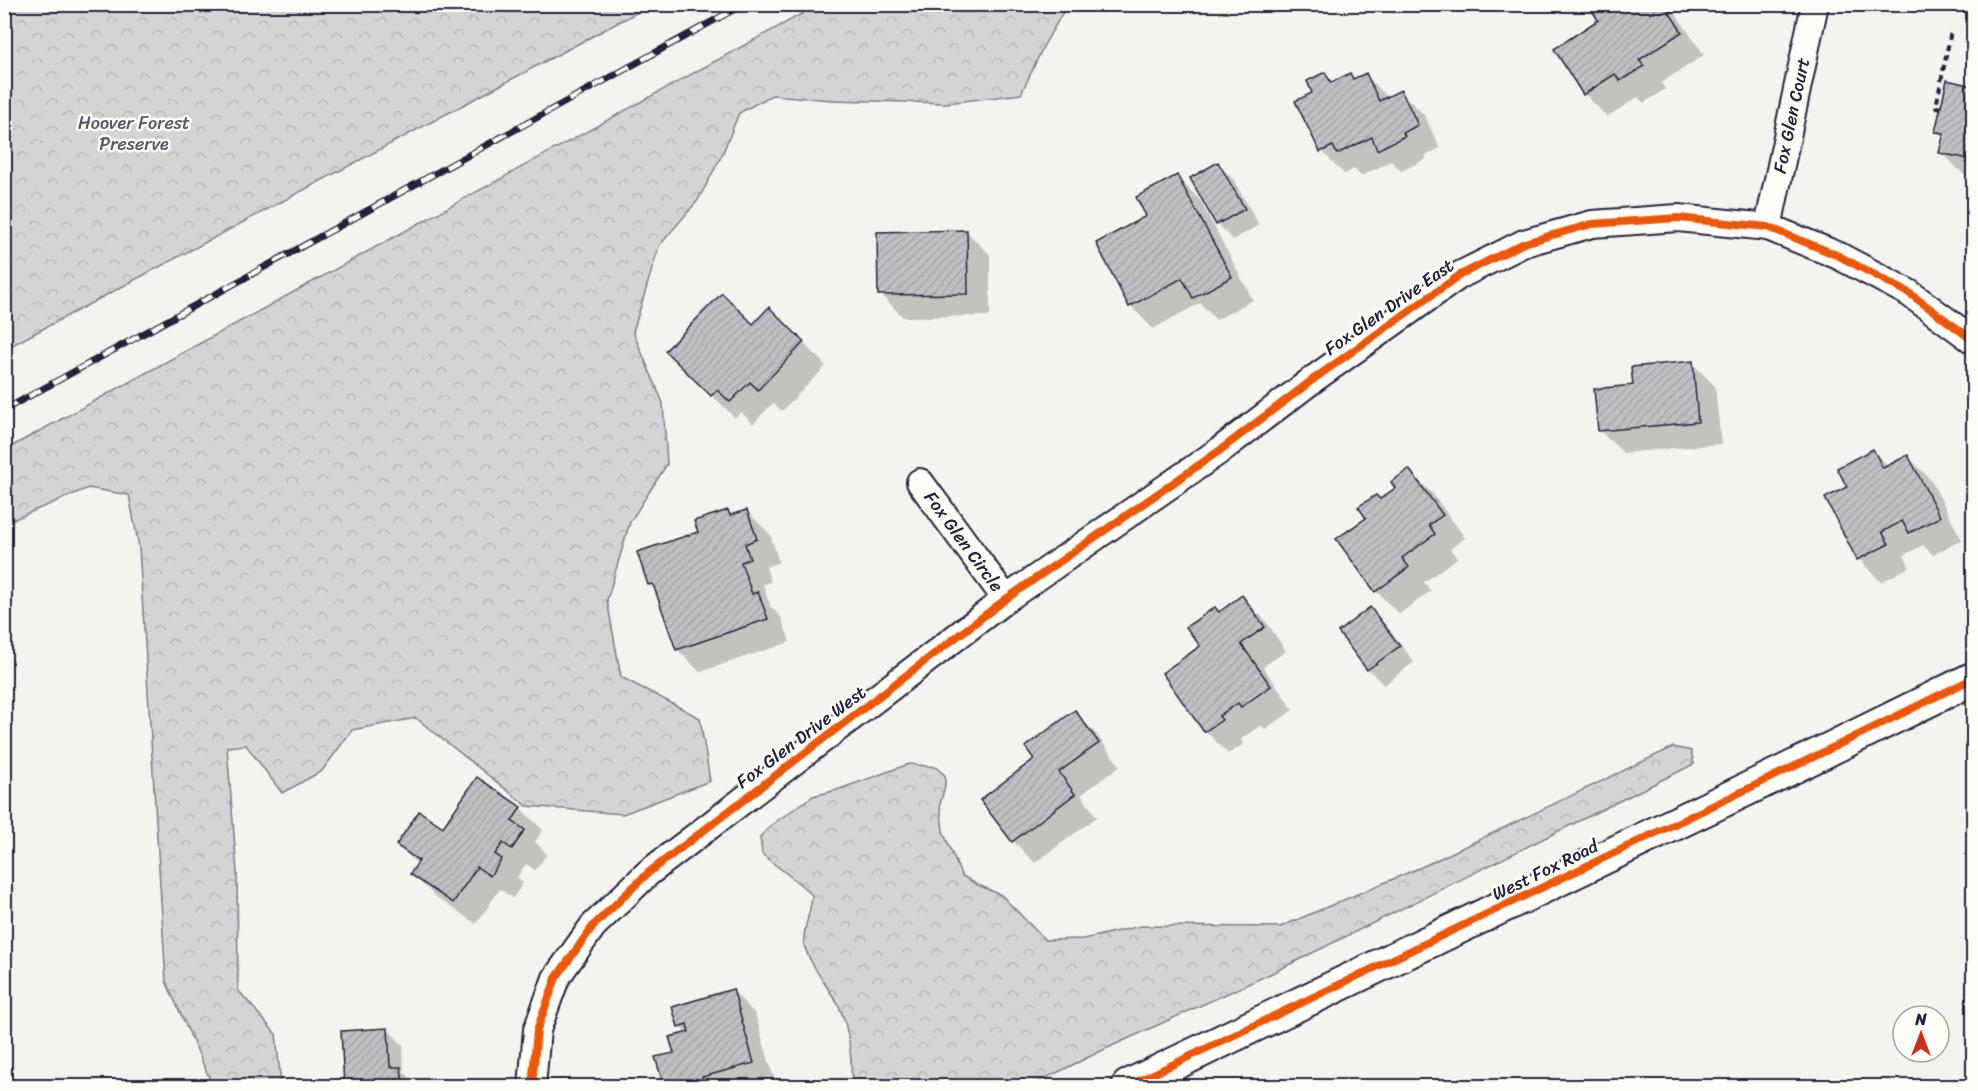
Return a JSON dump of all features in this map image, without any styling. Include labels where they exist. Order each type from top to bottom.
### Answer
[{"type":"street","name":"Fox Glen Court","points":[[1767,227],[1815,4]]},
{"type":"street","name":"Fox Glen Drive East","points":[[1179,480],[1315,378],[1460,275],[1524,243],[1592,224],[1678,218],[1767,227],[1839,256],[1909,292],[1974,341]]},
{"type":"street","name":"Fox Glen Drive West","points":[[532,1086],[537,1030],[556,978],[593,926],[648,873],[1006,600],[1179,480]]},
{"type":"street","name":"Fox Glen Circle","points":[[920,482],[1006,600]]},
{"type":"street","name":"West Fox Road","points":[[1128,1086],[1774,777],[1974,678]]},
{"type":"path","points":[[1941,108],[1936,107],[1951,31]]},
{"type":"green space","name":"Hoover Forest Preserve","points":[[5,4],[651,4],[651,5],[5,349]]},
{"type":"green space","points":[[818,5],[1067,5],[1043,47],[1021,94],[947,103],[832,100],[772,95],[739,113],[722,155],[698,200],[659,246],[633,332],[663,403],[667,464],[630,522],[607,600],[621,677],[700,718],[710,781],[623,814],[527,806],[416,718],[352,730],[322,771],[282,793],[246,745],[227,747],[237,872],[238,990],[276,1034],[281,1086],[213,1086],[166,981],[139,547],[129,495],[88,488],[5,523],[5,450]]},
{"type":"green space","points":[[1673,747],[1691,751],[1694,764],[1272,973],[1030,1086],[851,1086],[851,1055],[844,1020],[836,1001],[814,967],[804,945],[812,895],[762,854],[760,837],[771,825],[813,796],[837,790],[909,764],[935,767],[945,775],[945,786],[940,804],[943,831],[961,875],[1001,895],[1045,940],[1083,939],[1141,926],[1280,927],[1426,865]]},
{"type":"building","points":[[1588,4],[1664,4],[1682,32],[1639,60],[1644,66],[1620,81],[1615,74],[1583,95],[1554,49],[1598,20]]},
{"type":"building","points":[[1325,72],[1331,83],[1350,73],[1353,79],[1366,73],[1379,101],[1401,90],[1418,125],[1403,133],[1405,136],[1377,150],[1372,137],[1337,154],[1333,146],[1320,152],[1295,101],[1312,93],[1307,81]]},
{"type":"building","points":[[1947,80],[1973,86],[1974,82],[1974,160],[1939,153],[1944,133],[1935,132]]},
{"type":"building","points":[[1218,162],[1245,209],[1216,225],[1190,178]]},
{"type":"building","points":[[1177,175],[1232,277],[1193,298],[1182,278],[1129,307],[1096,243],[1146,216],[1136,197]]},
{"type":"building","points":[[967,230],[968,294],[878,295],[877,232]]},
{"type":"building","points":[[722,293],[753,324],[769,307],[804,342],[758,390],[750,382],[730,402],[717,390],[711,396],[665,351]]},
{"type":"building","points":[[1693,361],[1698,422],[1598,431],[1594,389],[1633,385],[1631,367]]},
{"type":"building","points":[[1873,449],[1883,468],[1908,455],[1940,517],[1909,533],[1902,521],[1882,532],[1889,544],[1857,560],[1825,498],[1847,487],[1837,468]]},
{"type":"building","points":[[1409,469],[1443,515],[1429,525],[1435,534],[1402,558],[1409,567],[1375,592],[1336,539],[1366,518],[1358,507],[1376,495],[1380,499],[1395,488],[1391,482]]},
{"type":"building","points":[[728,510],[730,515],[747,510],[757,539],[745,544],[750,559],[741,562],[752,594],[758,592],[768,619],[676,650],[653,584],[648,585],[637,552],[698,532],[694,521]]},
{"type":"building","points":[[1242,595],[1265,627],[1241,644],[1271,686],[1241,707],[1238,703],[1219,716],[1222,720],[1204,732],[1162,673],[1200,646],[1186,627],[1215,607],[1219,612]]},
{"type":"building","points":[[1370,607],[1400,646],[1367,670],[1338,632]]},
{"type":"building","points":[[1075,710],[1099,743],[1059,772],[1075,794],[1012,842],[980,800],[1034,759],[1025,747]]},
{"type":"building","points":[[477,777],[521,807],[512,821],[525,830],[512,849],[503,843],[495,854],[502,859],[490,876],[477,867],[453,903],[410,874],[419,861],[396,845],[419,811],[443,827]]},
{"type":"building","points":[[733,989],[754,1063],[702,1077],[705,1086],[664,1086],[655,1057],[674,1053],[669,1037],[689,1032],[687,1024],[678,1027],[672,1007]]},
{"type":"building","points":[[388,1028],[390,1067],[401,1067],[403,1086],[344,1086],[341,1031]]},
{"type":"railway","points":[[4,410],[744,4]]},
{"type":"cycle path","points":[[532,1086],[537,1030],[556,978],[593,926],[648,873],[1006,599],[1219,451],[1315,378],[1460,275],[1524,243],[1592,224],[1678,218],[1768,227],[1839,256],[1909,293],[1974,341]]},
{"type":"cycle path","points":[[1128,1086],[1974,678]]}]
